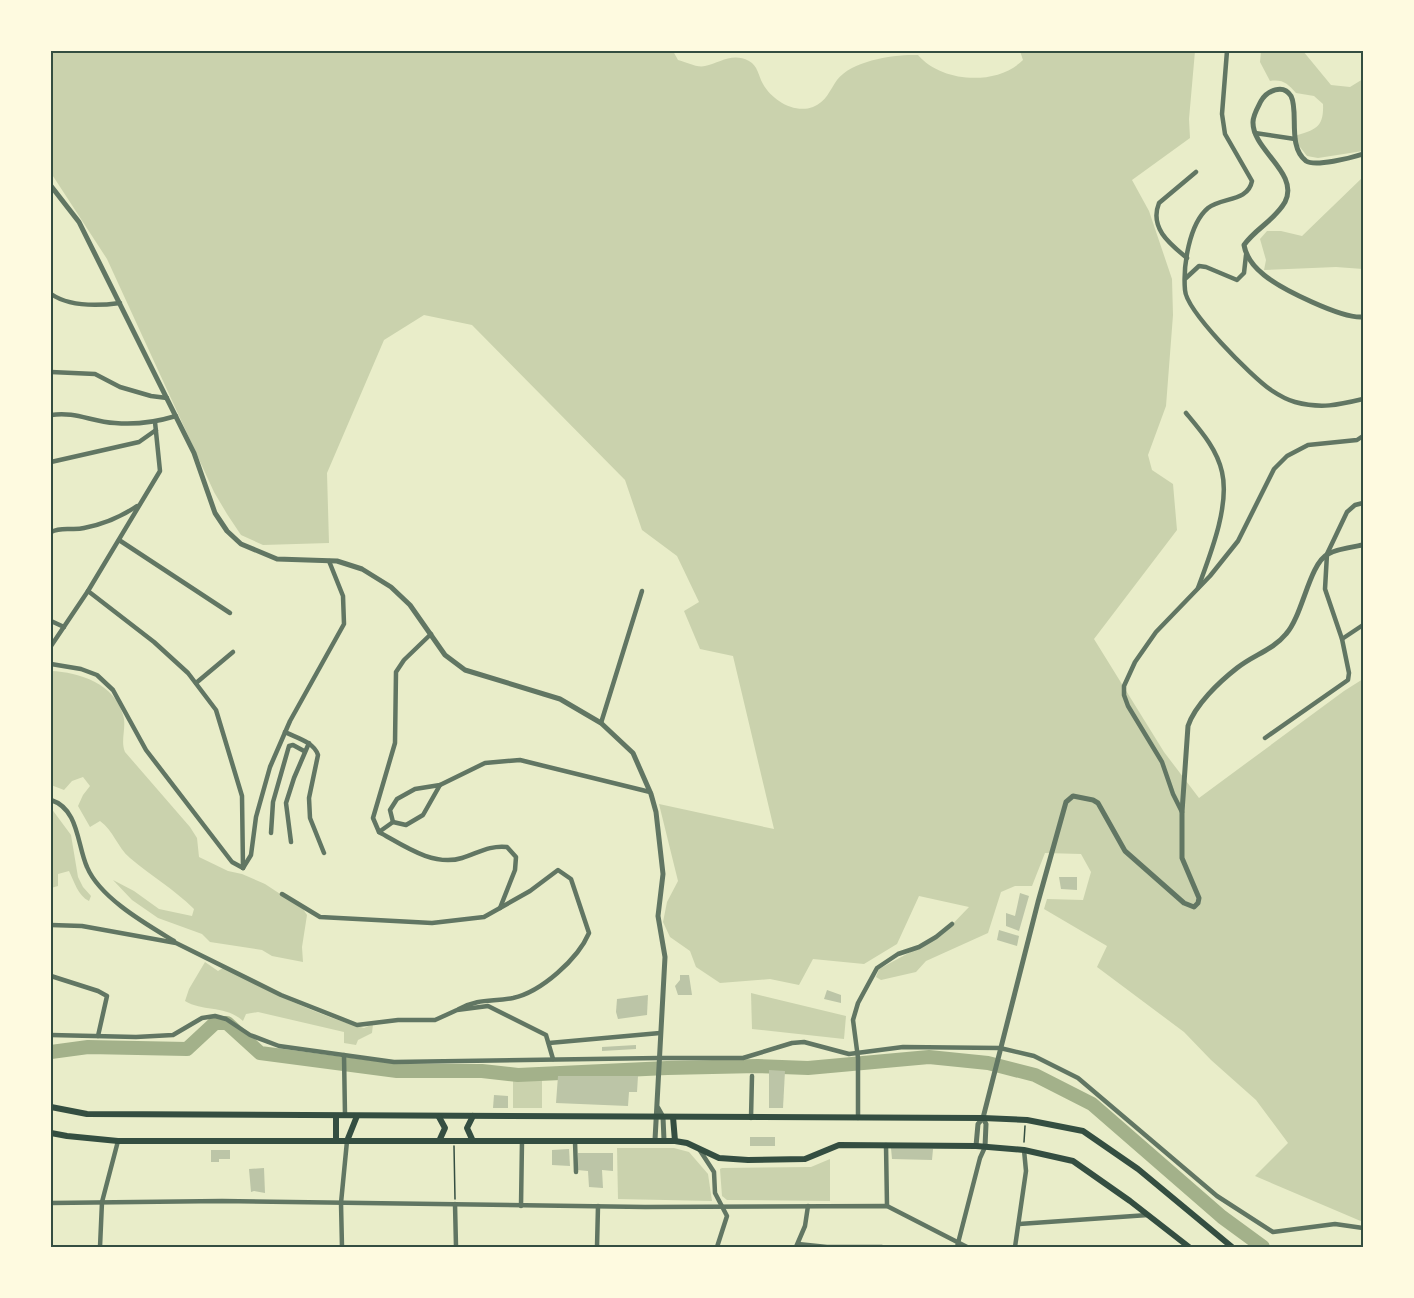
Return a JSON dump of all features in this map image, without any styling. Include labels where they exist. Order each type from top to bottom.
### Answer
[{"type":"main road","points":[[51,1107],[87,1114],[1027,1120],[1083,1131],[1138,1168],[1232,1247]]},
{"type":"main road","points":[[336,1116],[336,1140]]},
{"type":"main road","points":[[347,1141],[357,1116]]},
{"type":"main road","points":[[472,1116],[468,1128],[472,1139]]},
{"type":"main road","points":[[439,1117],[445,1128],[440,1140]]},
{"type":"main road","points":[[673,1117],[675,1141]]},
{"type":"main road","points":[[51,1133],[67,1137],[118,1141],[664,1140],[697,1147],[719,1158],[748,1160],[805,1159],[839,1145],[975,1146],[1024,1150],[1073,1161],[1189,1247]]},
{"type":"street","points":[[1227,51],[1222,114],[1225,134],[1249,173],[1252,181],[1251,188],[1239,197],[1220,201],[1209,207],[1200,216],[1189,243],[1185,291],[1195,312],[1246,367],[1270,389],[1294,402],[1327,407],[1363,399]]},
{"type":"street","points":[[1186,278],[1199,266],[1237,280],[1244,273],[1246,255],[1244,245],[1249,237],[1280,210],[1288,195],[1288,184],[1255,132],[1253,122],[1263,97],[1277,89],[1284,90],[1291,97],[1295,139],[1298,152],[1304,160],[1313,164],[1363,154]]},
{"type":"street","points":[[1255,132],[1295,139]]},
{"type":"street","points":[[1187,258],[1162,236],[1156,210],[1164,198],[1196,172]]},
{"type":"street","points":[[51,186],[79,222],[194,453],[215,513],[226,531],[241,544],[276,559],[337,561],[362,569],[391,587],[410,604],[445,655],[465,670],[560,699],[601,723],[633,753],[650,792],[658,824],[663,874],[658,916],[665,957],[655,1140]]},
{"type":"street","points":[[1246,255],[1263,275],[1281,286],[1355,318],[1363,317]]},
{"type":"street","points":[[51,294],[58,299],[95,306],[120,303]]},
{"type":"street","points":[[51,372],[95,374],[120,387],[166,398]]},
{"type":"street","points":[[51,415],[64,413],[115,423],[155,422],[176,416]]},
{"type":"street","points":[[1186,413],[1210,443],[1222,473],[1224,490],[1216,533],[1198,590]]},
{"type":"street","points":[[51,646],[88,591],[160,471],[155,422]]},
{"type":"street","points":[[51,462],[140,442],[156,430]]},
{"type":"street","points":[[1182,812],[1162,762],[1128,706],[1124,686],[1136,662],[1156,632],[1198,590],[1238,541],[1267,479],[1287,456],[1308,446],[1357,440],[1363,436]]},
{"type":"street","points":[[980,1158],[975,1146],[978,1124],[982,1118],[1064,807],[1073,796],[1094,800],[1098,803],[1125,851],[1184,903],[1194,907],[1198,903],[1199,898],[1182,858],[1182,812],[1190,718],[1203,700],[1237,667],[1276,644],[1287,634],[1301,609],[1318,564],[1326,554],[1347,512],[1355,505],[1363,503]]},
{"type":"street","points":[[51,532],[57,529],[82,529],[120,518],[140,505]]},
{"type":"street","points":[[119,540],[230,613]]},
{"type":"street","points":[[1326,554],[1363,545]]},
{"type":"street","points":[[1265,738],[1348,680],[1349,673],[1342,639],[1325,589],[1326,554]]},
{"type":"street","points":[[243,868],[251,855],[256,816],[270,767],[285,732],[344,624],[343,596],[329,561]]},
{"type":"street","points":[[88,591],[154,642],[188,673],[216,710],[242,796],[243,868]]},
{"type":"street","points":[[601,723],[642,591]]},
{"type":"street","points":[[51,621],[64,627]]},
{"type":"street","points":[[1342,639],[1363,625]]},
{"type":"street","points":[[431,633],[404,660],[396,672],[395,743],[373,818],[379,832],[431,858],[459,859],[495,846],[507,847],[516,857],[515,870],[500,908]]},
{"type":"street","points":[[196,683],[232,652]]},
{"type":"street","points":[[51,664],[81,669],[97,675],[113,690],[146,750],[232,862],[243,868]]},
{"type":"street","points":[[285,732],[309,743],[316,749],[318,755],[309,798],[310,818],[324,853]]},
{"type":"street","points":[[291,842],[286,803],[304,751],[309,743]]},
{"type":"street","points":[[271,833],[273,802],[289,746],[293,745],[304,751]]},
{"type":"street","points":[[393,822],[390,810],[397,799],[415,789],[440,784],[485,763],[520,760],[650,792]]},
{"type":"street","points":[[379,832],[393,822],[406,825],[423,815],[440,784]]},
{"type":"street","points":[[51,800],[66,810],[74,822],[87,868],[99,885],[127,911],[176,943],[280,995],[357,1025],[398,1020],[435,1020],[472,1002],[514,998],[532,991],[570,962],[589,933],[571,879],[558,870],[530,891],[484,917],[432,923],[320,917],[282,894]]},
{"type":"street","points":[[858,1118],[858,1056],[853,1020],[858,1003],[877,968],[898,954],[919,947],[952,924]]},
{"type":"street","points":[[51,925],[82,926],[176,943]]},
{"type":"street","points":[[51,976],[107,996],[98,1036]]},
{"type":"street","points":[[458,1010],[488,1006],[546,1035],[553,1059]]},
{"type":"street","points":[[51,1035],[173,1035],[202,1018],[215,1016],[226,1019],[250,1035],[279,1046],[394,1062],[743,1058],[792,1043],[804,1042],[858,1056],[903,1047],[1000,1048],[1034,1056],[1078,1078],[1217,1197],[1272,1232],[1335,1224],[1363,1228]]},
{"type":"street","points":[[549,1043],[660,1033]]},
{"type":"street","points":[[344,1056],[345,1116]]},
{"type":"street","points":[[751,1118],[752,1076]]},
{"type":"street","points":[[658,1108],[663,1117],[664,1140]]},
{"type":"street","points":[[958,1244],[980,1158],[985,1147],[986,1124],[982,1118]]},
{"type":"street","points":[[100,1247],[102,1203],[118,1141]]},
{"type":"street","points":[[342,1247],[341,1203],[347,1141]]},
{"type":"street","points":[[521,1206],[522,1141]]},
{"type":"street","points":[[575,1141],[576,1172]]},
{"type":"street","points":[[886,1145],[887,1206]]},
{"type":"street","points":[[697,1147],[714,1172],[715,1193],[727,1216],[727,1222],[717,1247]]},
{"type":"street","points":[[1015,1247],[1026,1171],[1024,1150]]},
{"type":"street","points":[[51,1203],[222,1201],[521,1206],[887,1206],[967,1247]]},
{"type":"street","points":[[455,1204],[456,1247]]},
{"type":"street","points":[[597,1247],[598,1206]]},
{"type":"street","points":[[808,1206],[805,1226],[797,1245],[882,1247]]},
{"type":"street","points":[[1018,1224],[1148,1215]]},
{"type":"path","points":[[1024,1150],[1023,1131],[1027,1120]]},
{"type":"path","points":[[454,1140],[455,1204]]},
{"type":"green space","points":[[51,51],[673,51],[678,60],[699,66],[732,58],[749,61],[756,68],[763,84],[772,95],[791,107],[806,109],[821,102],[844,73],[863,63],[887,57],[918,55],[941,71],[970,78],[999,74],[1012,68],[1023,60],[1020,51],[1195,51],[1189,119],[1190,138],[1132,180],[1149,211],[1172,279],[1173,315],[1166,406],[1148,455],[1152,470],[1173,484],[1177,530],[1094,639],[1164,752],[1199,798],[1363,679],[1363,1222],[1255,1176],[1288,1143],[1256,1100],[1211,1060],[1184,1032],[1097,967],[1107,946],[1044,909],[1047,899],[1083,900],[1091,872],[1081,854],[1045,853],[1032,886],[1015,886],[1001,892],[988,933],[926,961],[916,972],[881,980],[876,977],[879,969],[942,935],[969,907],[919,896],[897,944],[864,964],[813,959],[799,985],[770,979],[720,983],[696,967],[690,951],[670,937],[663,922],[667,902],[678,881],[659,804],[774,829],[733,656],[700,649],[684,611],[699,602],[677,556],[642,530],[625,480],[472,325],[424,315],[384,340],[327,473],[329,543],[263,545],[241,535],[214,492],[107,259],[51,173]]},
{"type":"green space","points":[[1261,51],[1303,51],[1331,85],[1350,87],[1363,79],[1363,151],[1318,158],[1307,156],[1296,142],[1295,136],[1308,132],[1320,123],[1323,104],[1314,96],[1296,93],[1282,82],[1270,81],[1260,62]]},
{"type":"green space","points":[[1363,177],[1363,269],[1336,267],[1264,270],[1266,260],[1260,239],[1267,231],[1281,231],[1302,236]]},
{"type":"green space","points":[[51,671],[84,677],[112,695],[123,715],[125,752],[190,827],[197,838],[199,857],[228,871],[242,874],[265,884],[303,909],[307,915],[302,947],[303,962],[272,956],[262,950],[210,942],[202,934],[158,918],[132,900],[113,880],[134,891],[159,909],[192,916],[194,909],[130,858],[105,825],[100,821],[90,827],[78,806],[90,786],[83,777],[72,781],[64,790],[51,785]]},
{"type":"green space","points":[[51,808],[71,835],[78,877],[91,896],[89,901],[79,892],[69,871],[58,874],[58,886],[51,888]]},
{"type":"green space","points":[[205,962],[218,971],[223,968],[292,1002],[346,1023],[364,1028],[373,1024],[372,1033],[358,1040],[356,1045],[344,1043],[344,1032],[258,1012],[246,1014],[243,1021],[229,1013],[199,1007],[185,1001],[189,989]]},
{"type":"green space","points":[[751,993],[846,1016],[844,1039],[752,1029]]},
{"type":"green space","points":[[513,1079],[542,1079],[542,1108],[513,1108]]},
{"type":"green space","points":[[617,1148],[674,1148],[689,1152],[708,1174],[712,1201],[618,1199]]},
{"type":"green space","points":[[830,1159],[830,1201],[727,1200],[722,1196],[720,1169],[722,1168],[811,1167]]},
{"type":"building","points":[[1059,877],[1077,877],[1077,890],[1061,889]]},
{"type":"building","points":[[1020,893],[1029,896],[1019,931],[1006,926],[1006,913],[1015,916]]},
{"type":"building","points":[[999,930],[1019,936],[1017,946],[997,940]]},
{"type":"building","points":[[680,975],[689,975],[692,995],[678,995],[675,986],[680,980]]},
{"type":"building","points":[[827,990],[841,995],[841,1003],[824,999]]},
{"type":"building","points":[[648,995],[647,1015],[618,1019],[617,999]]},
{"type":"building","points":[[636,1045],[636,1049],[602,1051],[602,1047]]},
{"type":"building","points":[[769,1070],[785,1071],[783,1108],[769,1108]]},
{"type":"building","points":[[558,1076],[638,1076],[637,1092],[629,1092],[628,1106],[556,1103]]},
{"type":"building","points":[[494,1095],[508,1096],[508,1108],[493,1108]]},
{"type":"building","points":[[750,1137],[775,1137],[775,1146],[750,1146]]},
{"type":"building","points":[[891,1148],[933,1149],[932,1160],[892,1159]]},
{"type":"building","points":[[569,1149],[570,1166],[552,1165],[552,1150]]},
{"type":"building","points":[[211,1150],[230,1150],[230,1159],[211,1162]]},
{"type":"building","points":[[578,1153],[613,1153],[613,1171],[602,1170],[603,1188],[589,1187],[588,1171],[577,1170]]},
{"type":"building","points":[[264,1168],[265,1193],[251,1192],[249,1169]]},
{"type":"waterway","points":[[51,1052],[88,1047],[187,1049],[215,1023],[227,1023],[260,1053],[397,1071],[482,1071],[518,1075],[667,1068],[758,1066],[808,1068],[929,1057],[988,1063],[1035,1075],[1092,1104],[1222,1217],[1263,1247]]}]
